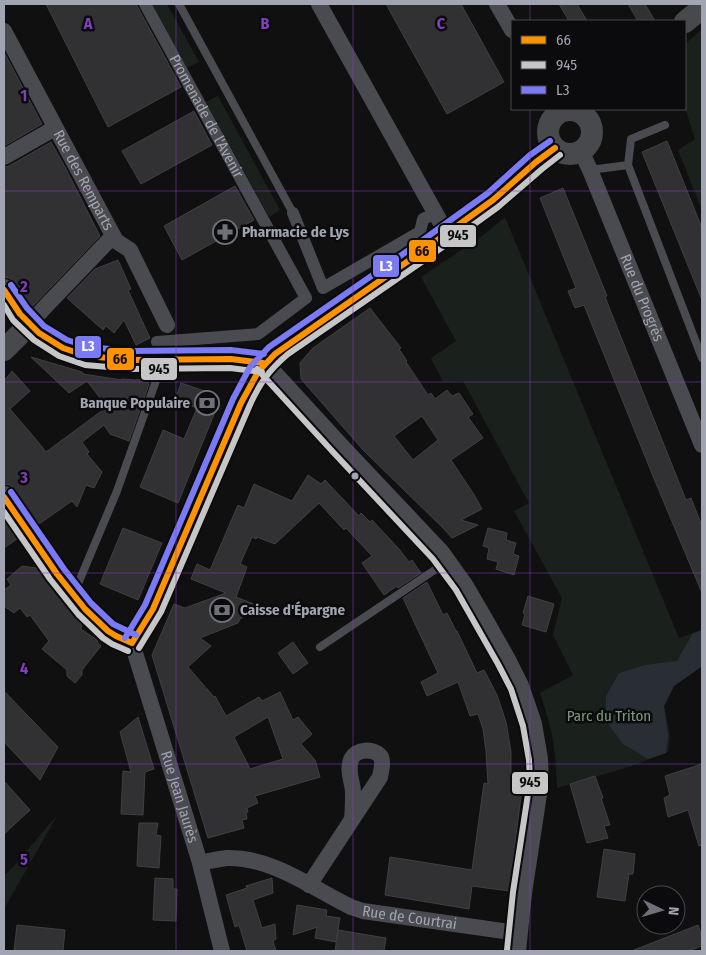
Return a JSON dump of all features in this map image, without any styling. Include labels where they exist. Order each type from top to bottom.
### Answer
[{"type":"main road","points":[[686,21],[702,8]]},
{"type":"main road","points":[[570,110],[590,113],[592,134],[590,142],[585,149],[586,161],[575,154],[568,154],[555,148],[549,138],[548,131],[556,112],[570,110]]},
{"type":"main road","points":[[4,497],[57,574],[90,614],[108,631],[132,643],[153,609],[241,403],[253,378],[263,363],[283,347],[447,234],[493,200],[555,148]]},
{"type":"main road","points":[[4,290],[20,314],[48,339],[63,348],[88,356],[130,360],[161,351],[263,363]]},
{"type":"main road","points":[[4,350],[30,324]]},
{"type":"street","name":"Promenade de l'Avenir","points":[[145,4],[306,298]]},
{"type":"street","points":[[319,4],[447,234]]},
{"type":"street","points":[[498,4],[511,28]]},
{"type":"street","name":"Rue des Remparts","points":[[4,31],[113,236],[116,241],[130,250],[167,325]]},
{"type":"street","points":[[4,157],[55,128]]},
{"type":"street","name":"Rue du Progrès","points":[[586,161],[697,419],[702,445]]},
{"type":"street","points":[[293,213],[323,288]]},
{"type":"street","points":[[161,351],[258,334],[306,298],[420,232],[423,219],[436,213]]},
{"type":"street","points":[[30,324],[113,236]]},
{"type":"street","points":[[263,363],[447,562],[467,592],[513,673],[524,698],[534,736],[538,764],[538,788],[516,942]]},
{"type":"street","name":"Rue Jean Jaurès","points":[[132,643],[200,863],[222,951]]},
{"type":"street","points":[[309,885],[352,819]]},
{"type":"street","name":"Rue de Courtrai","points":[[200,863],[225,858],[248,860],[278,869],[351,907],[363,911],[516,942]]},
{"type":"lane","points":[[179,4],[293,213]]},
{"type":"lane","points":[[665,125],[630,139],[628,165],[702,358]]},
{"type":"lane","points":[[586,161],[628,165]]},
{"type":"lane","points":[[74,595],[117,491],[161,351]]},
{"type":"lane","points":[[320,647],[447,562]]},
{"type":"green space","points":[[152,4],[167,4],[199,62],[187,68]]},
{"type":"green space","points":[[702,29],[702,211],[678,150],[695,139],[686,110],[686,43]]},
{"type":"green space","points":[[218,96],[280,210],[269,217],[206,102]]},
{"type":"green space","name":"Parc du Triton","points":[[505,217],[679,638],[702,630],[702,666],[674,686],[664,706],[670,736],[668,752],[629,767],[557,788],[553,739],[540,693],[573,675],[553,635],[562,598],[514,511],[529,503],[463,381],[443,382],[431,358],[456,341],[421,277],[482,236]]},
{"type":"green space","points":[[58,814],[4,909],[4,876]]},
{"type":"shaded area","points":[[702,630],[701,667],[674,686],[664,706],[668,736],[666,753],[648,759],[623,744],[606,721],[606,696],[619,673],[645,665],[677,661],[693,633]]},
{"type":"building","points":[[46,4],[136,4],[181,87],[108,127]]},
{"type":"building","points":[[386,4],[461,4],[504,82],[447,114]]},
{"type":"building","points":[[559,4],[577,4],[586,20],[568,20]]},
{"type":"building","points":[[628,4],[645,4],[654,20],[637,20]]},
{"type":"building","points":[[4,52],[42,124],[4,146]]},
{"type":"building","points":[[194,111],[212,145],[141,184],[122,151]]},
{"type":"building","points":[[667,141],[702,228],[702,300],[642,152]]},
{"type":"building","points":[[51,142],[100,236],[32,307],[15,282],[4,277],[4,167]]},
{"type":"building","points":[[235,186],[254,220],[182,260],[164,226]]},
{"type":"building","points":[[563,188],[686,500],[691,498],[702,526],[702,593],[584,305],[575,308],[568,291],[576,288],[540,198]]},
{"type":"building","points":[[118,260],[131,289],[128,290],[150,338],[136,345],[124,320],[114,333],[106,326],[103,330],[67,298],[95,269]]},
{"type":"building","points":[[370,308],[401,348],[399,349],[406,362],[428,395],[431,393],[435,399],[447,390],[452,396],[459,393],[473,414],[468,417],[483,438],[451,460],[482,509],[461,520],[478,525],[452,538],[364,451],[301,379],[300,363],[313,348]],"holes":[[[422,416],[438,440],[413,460],[394,436]]]},
{"type":"building","points":[[31,357],[82,372],[83,374],[122,380],[145,379],[149,384],[129,441],[110,434],[104,425],[82,442],[89,452],[87,454],[102,472],[94,488],[86,485],[77,507],[72,501],[39,524],[15,490],[10,485],[4,484],[4,381],[12,371],[30,391],[10,409],[46,452],[107,407],[87,381],[69,393]]},
{"type":"building","points":[[181,383],[216,395],[219,402],[178,503],[140,487],[163,430],[184,439],[197,408],[175,400]]},
{"type":"building","points":[[308,475],[321,484],[325,480],[359,516],[361,513],[370,522],[372,520],[409,562],[412,560],[421,573],[384,595],[362,563],[372,556],[319,503],[275,544],[252,537],[240,564],[247,567],[236,597],[256,605],[238,623],[200,638],[211,646],[188,667],[215,696],[226,716],[259,697],[262,701],[280,692],[293,720],[298,717],[312,734],[301,744],[315,760],[320,777],[255,796],[258,803],[247,808],[247,819],[242,820],[244,828],[208,838],[152,655],[174,604],[185,608],[226,593],[191,579],[197,564],[210,570],[238,505],[244,508],[254,484],[292,501]],"holes":[[[268,717],[283,759],[250,769],[234,737]]]},
{"type":"building","points":[[4,520],[17,539],[4,548]]},
{"type":"building","points":[[123,528],[162,543],[138,600],[100,584]]},
{"type":"building","points":[[488,528],[507,533],[506,540],[516,543],[513,554],[519,556],[514,575],[496,569],[498,562],[487,559],[489,548],[483,546]]},
{"type":"building","points":[[22,566],[37,568],[82,624],[81,629],[97,640],[101,646],[82,670],[82,675],[75,683],[67,676],[67,670],[42,649],[49,641],[30,615],[27,617],[20,608],[14,613],[4,606],[4,590],[11,585],[7,579]]},
{"type":"building","points":[[427,582],[443,615],[447,613],[457,631],[477,673],[484,670],[497,695],[506,722],[511,752],[511,787],[522,788],[509,891],[472,886],[469,909],[385,895],[390,857],[472,870],[484,783],[488,784],[483,729],[478,714],[470,716],[458,682],[427,696],[421,682],[438,673],[403,598]]},
{"type":"building","points":[[528,596],[554,604],[546,632],[522,625]]},
{"type":"building","points":[[293,642],[308,663],[293,674],[278,653]]},
{"type":"building","points":[[4,691],[58,747],[40,780],[4,742]]},
{"type":"building","points":[[138,717],[154,769],[145,772],[143,815],[121,814],[123,771],[131,772],[120,732]]},
{"type":"building","points":[[702,764],[702,845],[699,846],[688,810],[668,817],[664,798],[670,795],[665,776]]},
{"type":"building","points":[[595,776],[610,825],[604,826],[608,838],[587,843],[570,784]]},
{"type":"building","points":[[4,781],[30,810],[4,834]]},
{"type":"building","points":[[139,823],[158,823],[156,835],[161,836],[159,868],[137,866]]},
{"type":"building","points":[[604,849],[635,854],[633,874],[629,874],[625,901],[597,897]]},
{"type":"building","points":[[155,878],[173,879],[173,889],[177,889],[176,921],[153,920]]},
{"type":"building","points":[[272,878],[273,893],[253,900],[262,928],[275,924],[276,939],[273,941],[276,951],[247,951],[239,925],[235,927],[226,895],[247,888],[246,886]]},
{"type":"building","points":[[297,905],[327,910],[326,916],[340,918],[336,942],[315,938],[317,927],[293,935]]},
{"type":"building","points":[[17,925],[65,930],[63,951],[14,951]]},
{"type":"building","points":[[698,925],[702,937],[702,946],[688,951],[634,951],[672,935],[686,935],[686,930]]},
{"type":"building","points":[[338,930],[386,938],[384,951],[335,951]]},
{"type":"transit line","name":"L3","points":[[125,638],[145,605],[233,399],[250,367],[269,347],[488,193],[530,155],[550,141]]},
{"type":"transit line","name":"66","points":[[132,643],[153,609],[241,403],[258,372],[275,354],[493,200],[555,148]]},
{"type":"transit line","name":"945","points":[[139,648],[161,612],[249,407],[261,384],[275,366],[288,354],[498,207],[560,155]]},
{"type":"transit line","name":"L3","points":[[11,285],[27,308],[44,326],[67,340],[89,347],[131,351],[231,350],[264,354]]},
{"type":"transit line","name":"66","points":[[4,290],[20,314],[39,333],[63,348],[87,356],[131,360],[231,359],[263,363]]},
{"type":"transit line","name":"945","points":[[4,305],[13,320],[34,340],[59,356],[85,365],[131,369],[230,368],[262,372]]},
{"type":"transit line","name":"945","points":[[257,369],[433,559],[456,590],[511,689],[523,726],[529,760],[530,781],[513,892],[507,950]]},
{"type":"transit line","name":"L3","points":[[11,492],[64,569],[91,603],[113,624],[136,635]]},
{"type":"transit line","name":"66","points":[[4,497],[57,574],[85,609],[108,631],[132,643]]},
{"type":"transit line","name":"945","points":[[4,512],[50,579],[78,614],[103,638],[128,651]]},
{"type":"place","name":"Pharmacie de Lys","points":[[225,232]]},
{"type":"place","name":"Banque Populaire","points":[[207,403]]},
{"type":"place","name":"Caisse d'Épargne","points":[[222,610]]}]
